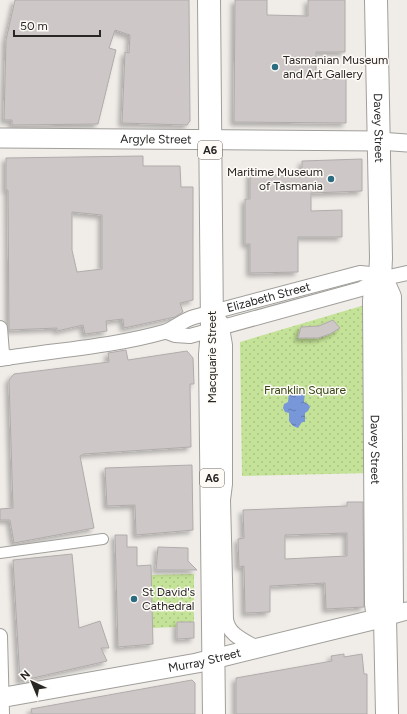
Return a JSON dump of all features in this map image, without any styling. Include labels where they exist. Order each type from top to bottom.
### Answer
[{"type":"highway","name":"Macquarie Street","points":[[209,0],[210,139],[215,323],[210,355],[212,659],[214,714]]},
{"type":"highway","name":"Davey Street","points":[[376,0],[380,279],[375,289],[374,301],[376,604],[377,611],[385,617],[387,714]]},
{"type":"main road","name":"Argyle Street","points":[[0,138],[379,141]]},
{"type":"main road","name":"Murray Street","points":[[1,704],[212,659],[385,617]]},
{"type":"street","name":"Argyle Street","points":[[379,141],[407,143]]},
{"type":"street","name":"Elizabeth Street","points":[[4,358],[115,342],[167,332],[183,336],[215,323],[360,273],[371,274],[380,279]]},
{"type":"street","points":[[380,279],[407,273]]},
{"type":"street","points":[[215,323],[225,345],[226,484],[223,500],[226,619],[228,628],[234,634],[257,648]]},
{"type":"street","points":[[0,328],[2,354],[4,358]]},
{"type":"street","points":[[0,553],[103,539]]},
{"type":"street","name":"Murray Street","points":[[385,617],[407,611]]},
{"type":"street","points":[[0,636],[1,704]]},
{"type":"green space","name":"Franklin Square","points":[[368,304],[371,473],[242,476],[240,342]]},
{"type":"green space","points":[[194,574],[194,622],[178,622],[177,627],[152,628],[151,575]]},
{"type":"water","points":[[296,387],[305,393],[304,402],[310,407],[305,413],[305,422],[302,422],[298,428],[293,426],[289,421],[289,413],[285,412],[283,408],[284,404],[288,402],[289,393],[291,393],[292,389]]},
{"type":"building","points":[[15,0],[189,0],[190,121],[187,125],[122,123],[125,52],[129,53],[130,35],[115,30],[109,48],[116,50],[98,124],[12,125],[12,120],[4,120],[6,40]]},
{"type":"building","name":"Tasmanian Museum and Art Gallery","points":[[235,0],[267,0],[267,15],[308,16],[308,0],[345,0],[345,52],[316,52],[316,79],[346,79],[346,123],[234,122]]},
{"type":"building","points":[[143,156],[143,166],[180,166],[181,187],[193,187],[193,300],[180,303],[183,312],[175,317],[124,328],[123,319],[106,321],[107,331],[85,334],[83,325],[57,331],[57,328],[9,330],[8,190],[6,190],[6,158]],"holes":[[[72,212],[102,215],[102,269],[77,272],[72,250]]]},
{"type":"building","points":[[362,159],[362,191],[311,193],[311,211],[342,210],[342,237],[298,237],[298,272],[250,273],[250,244],[245,244],[245,199],[250,199],[250,172],[263,173],[263,175],[300,175],[299,173],[302,173],[302,161]]},
{"type":"building","points":[[333,320],[340,328],[330,334],[318,338],[298,338],[301,327],[319,326]]},
{"type":"building","points":[[126,350],[128,360],[187,351],[193,358],[194,384],[190,384],[191,447],[84,454],[80,456],[94,528],[14,543],[10,520],[0,520],[0,509],[13,508],[9,380],[14,374],[109,362],[108,353]]},
{"type":"building","points":[[192,465],[193,530],[136,535],[135,505],[107,506],[105,468]]},
{"type":"building","points":[[347,502],[363,502],[364,607],[326,609],[325,583],[270,586],[270,612],[245,613],[244,566],[239,567],[238,539],[244,538],[243,510],[347,506]],"holes":[[[347,533],[347,556],[285,559],[285,535]]]},
{"type":"building","name":"St David's Cathedral","points":[[115,535],[127,535],[127,547],[137,547],[137,566],[151,565],[153,644],[118,647]]},
{"type":"building","points":[[158,547],[188,548],[188,561],[197,570],[156,570]]},
{"type":"building","points":[[72,554],[79,628],[100,621],[109,648],[101,648],[107,661],[20,681],[13,560]]},
{"type":"building","points":[[177,622],[194,622],[194,638],[177,639]]},
{"type":"building","points":[[344,654],[344,657],[362,654],[364,674],[367,674],[367,714],[236,714],[236,678],[332,661],[331,656]]},
{"type":"building","points":[[192,680],[195,683],[195,714],[32,714],[31,709]]},
{"type":"place","name":"Tasmanian Museum and Art Gallery","points":[[275,67]]},
{"type":"place","name":"Maritime Museum of Tasmania","points":[[331,179]]},
{"type":"place","name":"St David's Cathedral","points":[[134,599]]}]
